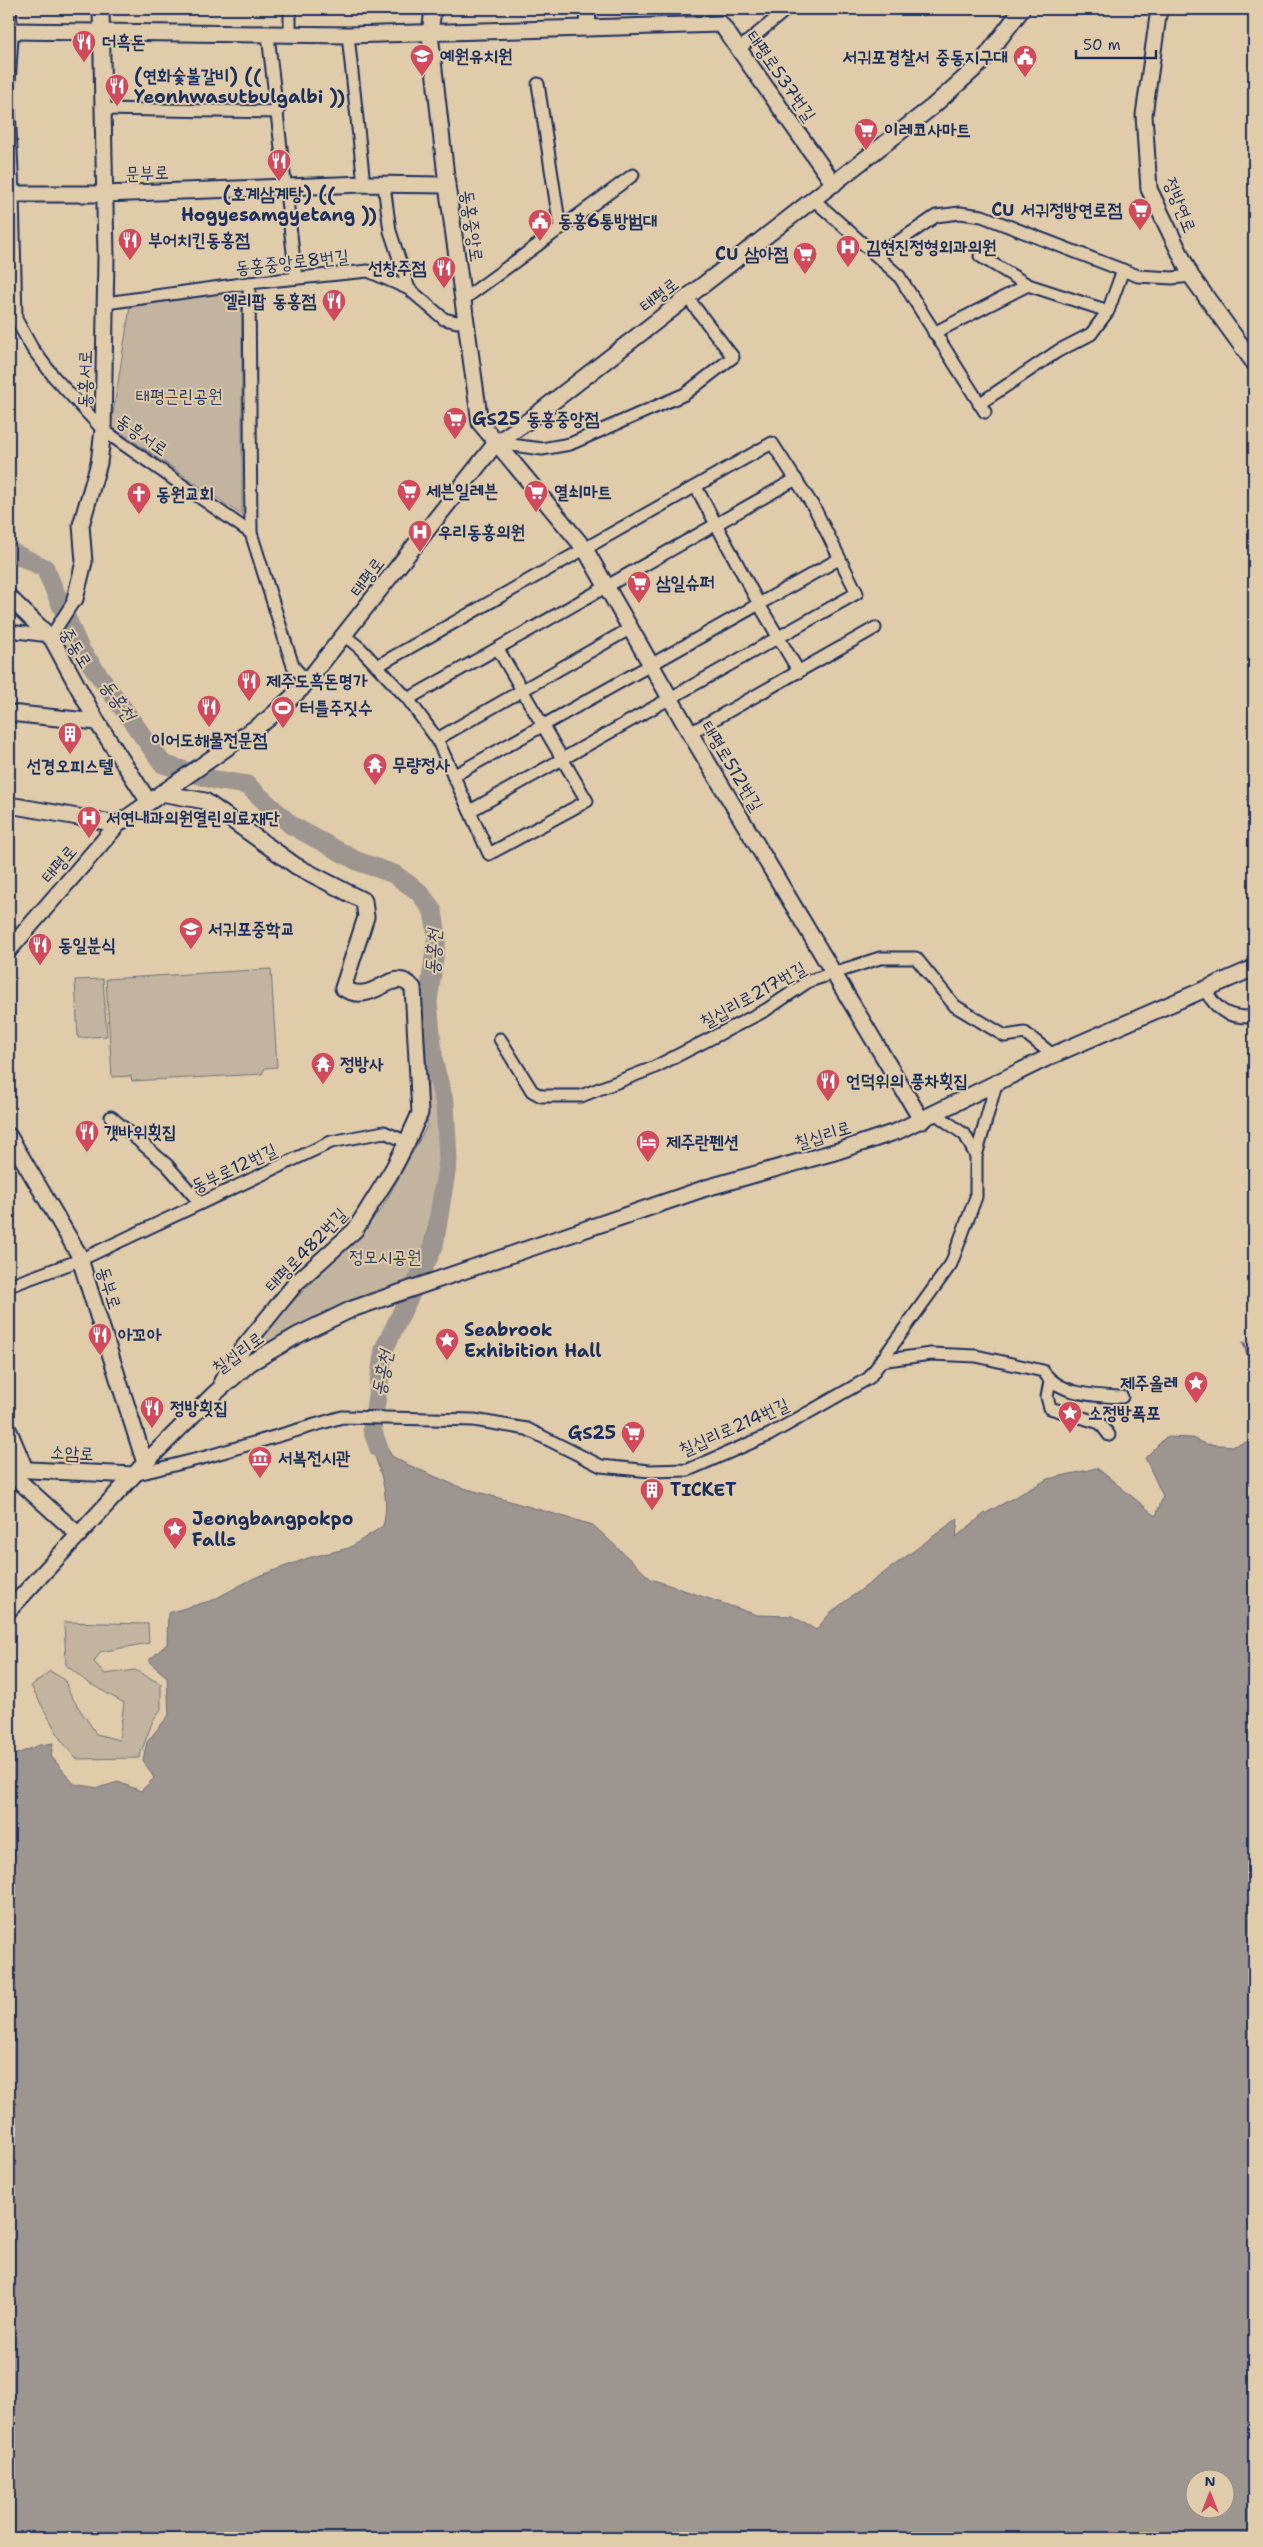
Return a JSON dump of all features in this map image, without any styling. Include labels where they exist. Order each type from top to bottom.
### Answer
[{"type":"street","points":[[9,84],[10,9]]},
{"type":"street","name":"동홍서로","points":[[50,637],[74,599],[84,562],[81,525],[99,463],[103,430],[106,303],[101,9]]},
{"type":"street","points":[[290,9],[290,35]]},
{"type":"street","name":"동홍중앙로","points":[[433,9],[430,34],[447,185],[480,423],[496,442]]},
{"type":"street","points":[[587,28],[588,9]]},
{"type":"street","points":[[739,49],[787,9]]},
{"type":"street","name":"태평로","points":[[9,950],[118,824],[268,719],[307,682],[496,442],[528,421],[932,107],[981,63],[1022,9]]},
{"type":"street","name":"정방연로","points":[[1159,9],[1144,115],[1149,189],[1191,276],[1254,363]]},
{"type":"street","name":"태평로537번길","points":[[11,31],[100,30],[268,35],[348,35],[721,24],[834,184]]},
{"type":"street","points":[[268,35],[296,278]]},
{"type":"street","points":[[348,35],[364,184]]},
{"type":"street","points":[[538,84],[560,228]]},
{"type":"street","points":[[9,107],[11,194]]},
{"type":"street","points":[[102,109],[278,112]]},
{"type":"street","points":[[464,299],[633,175]]},
{"type":"street","name":"문부로","points":[[11,194],[104,194],[364,184],[447,185]]},
{"type":"street","points":[[384,185],[390,231],[409,289]]},
{"type":"street","name":"동흥서로","points":[[11,194],[16,319],[32,348],[54,377],[103,430],[251,533]]},
{"type":"street","points":[[814,199],[899,276],[982,408],[1058,351],[1091,334],[1108,311],[1123,270]]},
{"type":"street","points":[[877,256],[936,216],[960,213],[982,216],[1138,276],[1172,278],[1191,276]]},
{"type":"street","points":[[980,256],[1028,285],[1108,311]]},
{"type":"street","name":"동홍중앙로8번길","points":[[106,303],[249,283],[368,271],[409,289],[444,319],[457,322],[467,319]]},
{"type":"street","points":[[249,283],[251,533],[293,666],[307,682]]},
{"type":"street","points":[[934,333],[1028,285]]},
{"type":"street","points":[[496,442],[542,449],[570,444],[685,394],[733,357],[687,297]]},
{"type":"street","name":"태평로512번길","points":[[496,442],[516,469],[585,549],[690,733],[922,1121]]},
{"type":"street","points":[[377,666],[772,443],[796,479],[815,509],[857,594],[778,636],[470,811]]},
{"type":"street","points":[[408,699],[796,479]]},
{"type":"street","points":[[696,487],[760,606],[799,672]]},
{"type":"street","points":[[453,776],[760,606],[839,559]]},
{"type":"street","name":"중동로","points":[[9,597],[50,637],[97,722],[158,795]]},
{"type":"street","points":[[437,738],[631,628]]},
{"type":"street","points":[[690,733],[876,628]]},
{"type":"street","points":[[9,631],[50,637]]},
{"type":"street","points":[[345,636],[408,699],[437,738],[490,854],[587,801],[498,649]]},
{"type":"street","points":[[9,713],[97,722]]},
{"type":"street","name":"태평로482번길","points":[[158,795],[205,801],[296,866],[364,901],[366,917],[343,988],[352,994],[367,994],[396,979],[407,981],[413,988],[420,1113],[394,1169],[355,1230],[296,1283],[244,1347],[213,1395]]},
{"type":"street","points":[[9,806],[118,824]]},
{"type":"street","name":"칠십리로217번길","points":[[500,1039],[532,1091],[541,1096],[581,1096],[639,1075],[766,1010],[809,981],[880,958],[916,958],[955,1006],[1005,1036],[1025,1033],[1053,1055]]},
{"type":"street","name":"칠십리로","points":[[9,1610],[145,1464],[213,1395],[250,1363],[298,1335],[352,1309],[706,1188],[838,1151],[922,1121],[1053,1055],[1204,988],[1254,968]]},
{"type":"street","points":[[1204,988],[1214,1006],[1237,1017],[1254,1016]]},
{"type":"street","name":"칠십리로214번길","points":[[134,1476],[342,1417],[483,1421],[527,1429],[601,1466],[650,1471],[688,1470],[769,1435],[869,1378],[951,1264],[976,1197],[976,1156],[996,1084]]},
{"type":"street","points":[[936,1114],[965,1135],[976,1156]]},
{"type":"street","points":[[111,1117],[167,1165],[200,1203]]},
{"type":"street","name":"동부로12번길","points":[[9,1286],[80,1260],[330,1142],[384,1132],[407,1142]]},
{"type":"street","name":"동부로","points":[[9,1136],[66,1231],[80,1260],[145,1464]]},
{"type":"street","points":[[880,1361],[931,1354],[976,1356],[1043,1371],[1050,1381],[1083,1394],[1122,1398]]},
{"type":"street","points":[[1050,1381],[1048,1397],[1050,1408],[1100,1423],[1110,1436]]},
{"type":"street","points":[[9,1431],[26,1469]]},
{"type":"street","name":"소암로","points":[[9,1471],[26,1469],[134,1476]]},
{"type":"street","points":[[9,1471],[79,1535]]},
{"type":"green space","name":"태평근린공원","points":[[242,290],[242,515],[111,426],[130,307]]},
{"type":"green space","points":[[271,969],[277,1067],[265,1068],[262,1074],[132,1081],[131,1076],[112,1077],[106,979]]},
{"type":"green space","points":[[103,979],[107,1036],[78,1038],[75,980]]},
{"type":"green space","name":"정모시공원","points":[[429,1014],[445,1155],[415,1283],[234,1363],[381,1210],[427,1126]]},
{"type":"green space","points":[[64,1622],[148,1624],[149,1643],[100,1652],[94,1662],[105,1674],[135,1670],[161,1684],[161,1709],[153,1720],[139,1758],[76,1759],[61,1740],[31,1686],[50,1671],[65,1680],[74,1701],[96,1734],[119,1740],[124,1703],[87,1682],[66,1665]]},
{"type":"shaded area","points":[[373,1425],[392,1456],[404,1463],[457,1486],[593,1525],[651,1579],[757,1615],[792,1616],[816,1630],[831,1612],[958,1518],[956,1537],[984,1514],[1048,1479],[1097,1468],[1156,1516],[1163,1496],[1145,1458],[1166,1437],[1193,1438],[1206,1444],[1233,1446],[1254,1440],[1254,2538],[9,2538],[9,1757],[40,1745],[53,1743],[51,1756],[74,1784],[98,1788],[118,1782],[141,1791],[154,1778],[143,1760],[147,1742],[169,1715],[167,1677],[148,1661],[167,1644],[168,1613],[213,1600],[254,1578],[308,1558],[349,1548],[383,1526],[386,1501],[378,1464],[364,1428]]},
{"type":"waterway","name":"동홍천","points":[[9,551],[45,568],[80,649],[163,764],[215,780],[247,785],[291,825],[357,861],[394,874],[419,892],[433,911],[437,936],[428,1002],[434,1064],[445,1104],[448,1160],[434,1246],[384,1349],[372,1429],[379,1449]]},
{"type":"waterway","points":[[1244,1343],[1254,1372]]},
{"type":"place","name":"더흑돈","points":[[84,63]]},
{"type":"place","name":"예원유치원","points":[[422,77]]},
{"type":"place","name":"서귀포경찰서 중동지구대","points":[[1025,78]]},
{"type":"place","name":"(연화숯불갈비) (( Yeonhwasutbulgalbi ))","points":[[117,107]]},
{"type":"place","name":"이레코사마트","points":[[866,151]]},
{"type":"place","name":"(호계삼계탕) (( Hogyesamgyetang ))","points":[[279,182]]},
{"type":"place","name":"CU 서귀정방연로점","points":[[1140,231]]},
{"type":"place","name":"동홍6통방범대","points":[[540,242]]},
{"type":"place","name":"부어치킨동홍점","points":[[130,261]]},
{"type":"place","name":"김현진정형외과의원","points":[[848,268]]},
{"type":"place","name":"CU 삼아점","points":[[805,275]]},
{"type":"place","name":"선창주점","points":[[444,289]]},
{"type":"place","name":"엘리팝 동홍점","points":[[334,322]]},
{"type":"place","name":"GS25 동홍중앙점","points":[[455,440]]},
{"type":"place","name":"세븐일레븐","points":[[409,512]]},
{"type":"place","name":"열쇠마트","points":[[536,513]]},
{"type":"place","name":"동원교회","points":[[139,515]]},
{"type":"place","name":"우리동홍의원","points":[[420,553]]},
{"type":"place","name":"삼일슈퍼","points":[[639,604]]},
{"type":"place","name":"제주도흑돈명가","points":[[249,702]]},
{"type":"place","name":"이어도해물전문점","points":[[209,728]]},
{"type":"place","name":"터틀주짓수","points":[[283,729]]},
{"type":"place","name":"선경오피스텔","points":[[70,755]]},
{"type":"place","name":"무량정사","points":[[375,786]]},
{"type":"place","name":"서연내과의원열린의료재단","points":[[89,839]]},
{"type":"place","name":"서귀포중학교","points":[[191,950]]},
{"type":"place","name":"동일분식","points":[[40,966]]},
{"type":"place","name":"정방사","points":[[323,1085]]},
{"type":"place","name":"언덕위의 풍차횟집","points":[[828,1102]]},
{"type":"place","name":"갯바위횟집","points":[[87,1153]]},
{"type":"place","name":"제주란펜션","points":[[648,1163]]},
{"type":"place","name":"아꼬아","points":[[100,1356]]},
{"type":"place","name":"Seabrook Exhibition Hall","points":[[447,1361]]},
{"type":"place","name":"제주올레","points":[[1196,1404]]},
{"type":"place","name":"정방횟집","points":[[152,1429]]},
{"type":"place","name":"소정방폭포","points":[[1070,1434]]},
{"type":"place","name":"GS25","points":[[633,1454]]},
{"type":"place","name":"서복전시관","points":[[260,1479]]},
{"type":"place","name":"TICKET","points":[[652,1511]]},
{"type":"place","name":"Jeongbangpokpo Falls","points":[[175,1550]]}]
